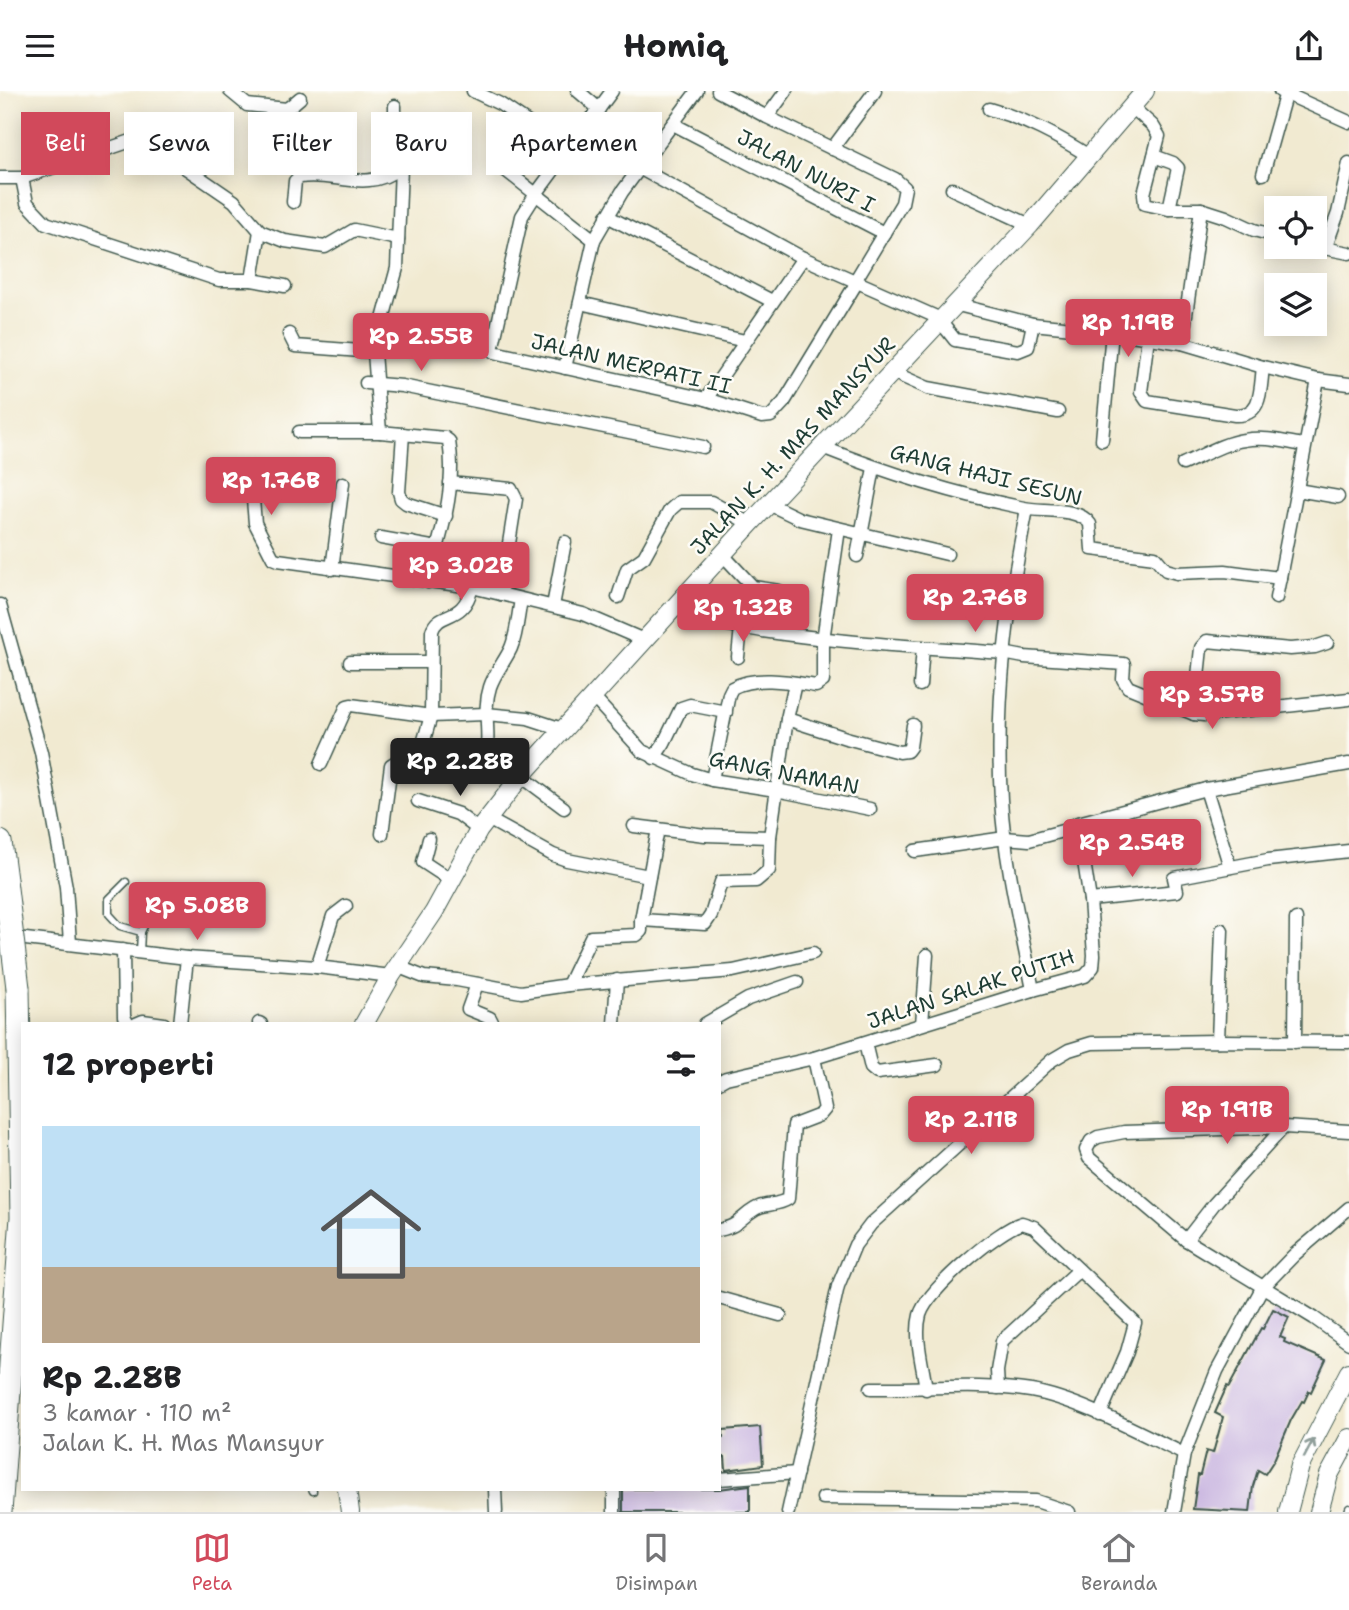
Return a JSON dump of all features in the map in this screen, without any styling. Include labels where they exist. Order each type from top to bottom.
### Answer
[{"type":"highway","points":[[0,842],[18,988],[21,1159]]},
{"type":"highway","points":[[0,1512],[21,1229]]},
{"type":"street","points":[[230,91],[247,105],[287,109],[300,98]]},
{"type":"street","points":[[473,91],[512,112]]},
{"type":"street","points":[[578,91],[599,109]]},
{"type":"street","points":[[597,112],[611,91]]},
{"type":"street","points":[[662,138],[697,91]]},
{"type":"street","points":[[718,91],[902,183],[905,188],[902,203],[855,281]]},
{"type":"street","points":[[766,117],[786,91]]},
{"type":"street","points":[[832,149],[875,91]]},
{"type":"street","name":"JALAN K. H. MAS MANSYUR","points":[[365,1022],[484,824],[521,776],[750,524],[1030,225],[1145,91]]},
{"type":"street","points":[[1263,174],[1283,92],[1349,122]]},
{"type":"street","points":[[396,106],[396,112]]},
{"type":"street","points":[[1131,106],[1157,132],[1158,142],[1144,194],[1144,202],[1148,207],[1200,209],[1264,233]]},
{"type":"street","points":[[989,109],[1030,122],[1089,156]]},
{"type":"street","name":"JALAN NURI I","points":[[673,124],[884,233]]},
{"type":"street","points":[[0,178],[22,178],[129,140],[145,140],[234,201],[260,231],[285,241],[324,247],[354,230],[398,239]]},
{"type":"street","points":[[1154,156],[1178,168],[1169,209]]},
{"type":"street","points":[[1327,233],[1338,213],[1349,163]]},
{"type":"street","points":[[293,202],[295,181],[300,177],[352,181],[391,175]]},
{"type":"street","points":[[380,432],[372,383],[374,352],[397,268],[401,175]]},
{"type":"street","points":[[512,175],[594,240]]},
{"type":"street","points":[[536,194],[550,175]]},
{"type":"street","points":[[565,368],[594,240],[634,175]]},
{"type":"street","points":[[652,175],[803,258],[940,320],[955,340],[1018,351],[1028,347],[1033,324]]},
{"type":"street","points":[[22,178],[27,203],[46,223],[219,280],[252,280],[285,286]]},
{"type":"street","points":[[952,189],[1030,225]]},
{"type":"street","name":"JALAN MERPATI II","points":[[536,194],[522,216],[492,350],[494,352],[706,399],[762,417],[771,416],[784,402],[854,287],[855,281]]},
{"type":"street","points":[[1182,343],[1200,209]]},
{"type":"street","points":[[607,216],[772,301]]},
{"type":"street","points":[[252,280],[260,231]]},
{"type":"street","points":[[1327,249],[1349,253]]},
{"type":"street","points":[[706,399],[803,258]]},
{"type":"street","points":[[580,303],[746,341]]},
{"type":"street","points":[[954,304],[1033,324],[1182,343],[1263,367],[1349,384]]},
{"type":"street","points":[[1102,440],[1112,332]]},
{"type":"street","points":[[289,334],[295,346],[374,352]]},
{"type":"street","points":[[1147,337],[1141,392],[1147,401],[1235,415],[1248,414],[1257,407],[1263,367]]},
{"type":"street","points":[[892,372],[928,388],[1058,412]]},
{"type":"street","points":[[1276,598],[1318,380]]},
{"type":"street","points":[[372,383],[402,386],[703,447]]},
{"type":"street","points":[[299,432],[380,432],[445,438],[449,441],[450,483],[446,516],[428,582]]},
{"type":"street","points":[[402,434],[399,492],[401,499],[446,516]]},
{"type":"street","points":[[1182,464],[1230,443],[1244,440],[1259,439],[1304,445]]},
{"type":"street","name":"GANG HAJI SESUN","points":[[822,447],[874,468],[976,497],[1027,509],[1081,515],[1090,524],[1092,549],[1155,557],[1170,572],[1225,571],[1280,578]]},
{"type":"street","points":[[856,556],[874,468]]},
{"type":"street","points":[[332,569],[343,483]]},
{"type":"street","points":[[450,483],[511,489],[516,499],[501,594]]},
{"type":"street","points":[[252,488],[255,523],[273,558],[332,569],[471,587],[583,614],[646,641]]},
{"type":"street","points":[[1297,490],[1338,497]]},
{"type":"street","points":[[618,597],[627,569],[643,557],[670,510],[679,502],[711,502],[750,524]]},
{"type":"street","points":[[769,504],[800,519],[947,554]]},
{"type":"street","points":[[1027,509],[1003,653],[999,711],[1001,800],[1005,838],[1033,990]]},
{"type":"street","points":[[712,781],[732,688],[747,682],[816,686],[822,683],[823,640],[839,529]]},
{"type":"street","points":[[381,538],[437,548]]},
{"type":"street","points":[[553,606],[565,542]]},
{"type":"street","points":[[402,578],[412,543]]},
{"type":"street","points":[[723,555],[752,587],[779,591]]},
{"type":"street","points":[[382,834],[391,765],[397,761],[419,757],[431,716],[434,625],[461,610],[468,602],[471,587]]},
{"type":"street","points":[[482,768],[488,754],[486,714],[490,687],[512,646],[521,600]]},
{"type":"street","points":[[0,605],[41,752],[66,887],[70,943]]},
{"type":"street","points":[[676,608],[690,616],[823,640],[1124,664],[1123,679],[1128,687],[1194,714],[1222,714],[1349,699]]},
{"type":"street","points":[[738,657],[741,627]]},
{"type":"street","points":[[1194,714],[1201,648],[1207,641],[1290,649],[1315,647],[1326,643]]},
{"type":"street","points":[[920,685],[923,647]]},
{"type":"street","points":[[350,661],[431,662]]},
{"type":"street","points":[[641,920],[705,924],[711,915],[721,882],[756,881],[769,870],[776,790],[795,683]]},
{"type":"street","name":"GANG NAMAN","points":[[593,697],[642,751],[654,758],[712,781],[776,790],[870,809]]},
{"type":"street","points":[[654,758],[681,708],[690,705],[726,712]]},
{"type":"street","points":[[321,764],[347,706],[431,716],[486,714],[528,718],[562,729]]},
{"type":"street","points":[[787,719],[857,742],[899,752],[907,751],[910,747],[914,725]]},
{"type":"street","points":[[915,851],[1005,838],[1029,840],[1078,823],[1206,789],[1349,765]]},
{"type":"street","points":[[521,776],[564,808]]},
{"type":"street","points":[[1206,789],[1230,867]]},
{"type":"street","points":[[418,801],[484,824],[567,860],[649,876]]},
{"type":"street","name":"JALAN SALAK PUTIH","points":[[721,1081],[814,1058],[1085,976],[1093,967],[1090,900],[1078,823]]},
{"type":"street","points":[[634,826],[705,835],[770,837]]},
{"type":"street","points":[[568,985],[591,937],[637,935],[641,931],[658,829]]},
{"type":"street","points":[[429,839],[423,862],[452,881]]},
{"type":"street","points":[[1090,900],[1177,891],[1174,878],[1268,860],[1349,851]]},
{"type":"street","points":[[317,967],[333,916],[346,906]]},
{"type":"street","points":[[1295,1042],[1296,919]]},
{"type":"street","points":[[1218,1041],[1222,930]]},
{"type":"street","points":[[0,936],[187,958],[395,972],[521,992],[617,980],[733,971],[813,953]]},
{"type":"street","points":[[123,950],[124,1017],[127,1022]]},
{"type":"street","points":[[922,1024],[927,955]]},
{"type":"street","points":[[180,1022],[187,958]]},
{"type":"street","points":[[614,1022],[617,980]]},
{"type":"street","points":[[708,1022],[748,999],[797,982]]},
{"type":"street","points":[[477,984],[468,1008],[490,1018],[492,1022]]},
{"type":"street","points":[[788,1512],[838,1286],[855,1245],[871,1224],[1052,1061],[1069,1050],[1092,1043],[1349,1042]]},
{"type":"street","points":[[865,1043],[871,1068],[877,1073],[937,1065]]},
{"type":"street","points":[[721,1230],[735,1226],[756,1207],[780,1204],[788,1199],[794,1125],[820,1115],[825,1109],[814,1058]]},
{"type":"street","points":[[1186,1240],[1214,1204],[1284,1127]]},
{"type":"street","points":[[1349,1131],[1284,1127],[1124,1132],[1098,1137],[1091,1141],[1086,1150],[1088,1159],[1186,1240],[1314,1318],[1349,1343]]},
{"type":"street","points":[[1174,1512],[1184,1454],[1217,1371],[1262,1288],[1294,1255],[1349,1208]]},
{"type":"street","points":[[926,1389],[918,1327],[921,1312],[940,1285],[999,1234],[1023,1223],[1034,1227],[1135,1323],[1127,1352],[1100,1415]]},
{"type":"street","points":[[998,1388],[997,1371],[1002,1341],[1079,1270]]},
{"type":"street","points":[[721,1299],[780,1315]]},
{"type":"street","points":[[1288,1512],[1300,1467],[1349,1372]]},
{"type":"street","points":[[871,1388],[998,1388],[1034,1391],[1100,1415],[1184,1454]]},
{"type":"street","points":[[1319,1512],[1329,1475],[1349,1437]]},
{"type":"street","points":[[721,1479],[797,1473]]},
{"type":"street","points":[[347,1491],[350,1512]]},
{"type":"street","points":[[495,1491],[496,1512]]},
{"type":"street","points":[[614,1491],[614,1512]]},
{"type":"street","points":[[822,1497],[1036,1501],[1069,1512]]},
{"type":"lane","points":[[125,882],[109,899],[109,914],[120,926],[141,932]]},
{"type":"lane","points":[[140,952],[141,932],[158,899]]},
{"type":"building","points":[[1273,1309],[1289,1317],[1280,1337],[1285,1339],[1284,1342],[1326,1360],[1311,1392],[1309,1391],[1291,1420],[1274,1460],[1265,1474],[1258,1470],[1250,1512],[1193,1509],[1198,1475],[1206,1451],[1213,1453],[1223,1417],[1215,1413],[1227,1386],[1229,1387]]},
{"type":"building","points":[[760,1427],[763,1465],[726,1470],[725,1457],[721,1457],[723,1430]]},
{"type":"building","points":[[750,1485],[750,1512],[623,1512],[623,1491],[721,1491],[721,1489]]}]
